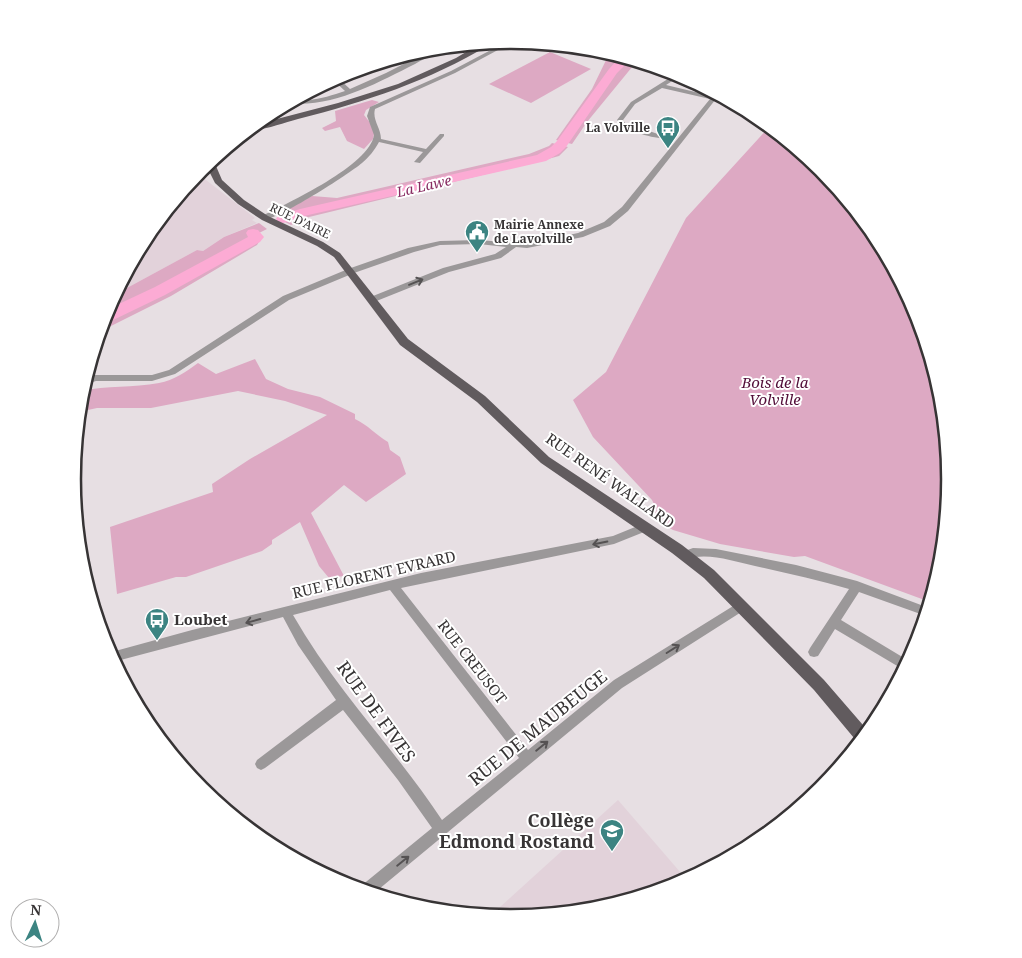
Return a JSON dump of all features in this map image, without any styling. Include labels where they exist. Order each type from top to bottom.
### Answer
[{"type":"main road","points":[[268,124],[358,101],[398,87],[451,63],[471,51]]},
{"type":"main road","points":[[275,119],[300,116]]},
{"type":"main road","name":"RUE D'AIRE","points":[[214,168],[218,181],[226,190],[264,218],[320,244],[337,255]]},
{"type":"main road","name":"RUE RENÉ WALLARD","points":[[337,255],[351,271],[396,333],[412,349],[481,399],[545,460],[686,555],[742,606],[819,684],[859,732]]},
{"type":"street","points":[[264,218],[344,175],[366,154],[377,140],[377,129],[370,119],[372,108],[398,94],[453,72],[493,50]]},
{"type":"street","points":[[305,102],[320,101],[349,91],[415,60]]},
{"type":"street","points":[[665,137],[623,124],[620,120],[633,103],[670,80]]},
{"type":"street","points":[[341,84],[349,91]]},
{"type":"street","points":[[661,86],[702,94]]},
{"type":"street","points":[[93,379],[152,378],[172,372],[286,298],[351,271],[411,250],[440,243],[479,242],[514,245],[544,243],[580,235],[607,224],[625,209],[713,99]]},
{"type":"street","points":[[418,162],[442,135]]},
{"type":"street","points":[[377,140],[428,151]]},
{"type":"street","points":[[371,300],[446,270],[498,256],[514,245]]},
{"type":"street","name":"RUE FLORENT EVRARD","points":[[119,655],[421,578],[614,540],[645,527]]},
{"type":"street","points":[[686,555],[693,552],[716,553],[796,570],[857,586],[920,610]]},
{"type":"street","name":"RUE CREUSOT","points":[[393,586],[527,758]]},
{"type":"street","points":[[814,652],[857,586]]},
{"type":"street","name":"RUE DE MAUBEUGE","points":[[372,886],[618,684],[742,606]]},
{"type":"street","name":"RUE DE FIVES","points":[[286,612],[296,630],[345,701],[441,830]]},
{"type":"street","points":[[834,622],[900,662]]},
{"type":"street","points":[[261,764],[345,701]]},
{"type":"shaded area","points":[[204,178],[255,218],[252,220],[257,223],[224,237],[203,251],[197,250],[125,289],[153,240],[188,195]]},
{"type":"shaded area","name":"Collège Edmond Rostand","points":[[618,800],[681,874],[622,895],[595,901],[567,906],[498,909]]},
{"type":"green space","points":[[550,52],[591,69],[531,103],[489,84]]},
{"type":"green space","points":[[606,60],[632,66],[587,122],[572,144],[556,140],[592,89]]},
{"type":"green space","points":[[372,100],[379,102],[366,110],[364,115],[375,129],[373,139],[364,149],[347,141],[340,127],[325,131],[322,128],[336,121],[335,111]]},
{"type":"green space","name":"Bois de la Volville","points":[[765,132],[795,156],[834,195],[869,240],[884,264],[897,289],[918,341],[927,368],[938,423],[941,479],[938,535],[924,600],[805,556],[794,557],[720,544],[673,530],[650,517],[657,510],[652,500],[593,437],[573,400],[606,372],[686,218]]},
{"type":"green space","points":[[552,143],[568,147],[559,156],[309,217],[291,225],[279,219],[279,214],[312,196],[337,198],[529,154]]},
{"type":"green space","points":[[259,223],[267,229],[255,235],[260,240],[257,245],[171,296],[109,327],[125,289],[197,250],[203,251],[224,237]]},
{"type":"green space","points":[[255,359],[266,379],[288,389],[320,397],[355,414],[355,419],[388,442],[390,450],[400,457],[406,474],[366,502],[344,485],[311,513],[344,576],[329,578],[319,566],[300,522],[272,540],[272,544],[262,551],[186,577],[176,577],[117,594],[110,527],[213,492],[212,484],[250,459],[327,415],[285,401],[238,391],[151,408],[97,408],[86,410],[90,390],[159,383],[180,375],[198,363],[216,374]]},
{"type":"waterway","name":"La Lawe","points":[[563,141],[621,63]]},
{"type":"waterway","name":"La Lawe","points":[[283,219],[300,213],[501,166],[534,161],[549,155],[561,144]]},
{"type":"waterway","name":"La Lawe","points":[[115,312],[160,291],[255,239],[257,237],[253,233]]},
{"type":"place","name":"La Volville","points":[[668,149]]},
{"type":"place","name":"Mairie Annexe de Lavolville","points":[[477,253]]},
{"type":"place","name":"Loubet","points":[[157,641]]},
{"type":"place","name":"Collège Edmond Rostand","points":[[612,852]]}]
